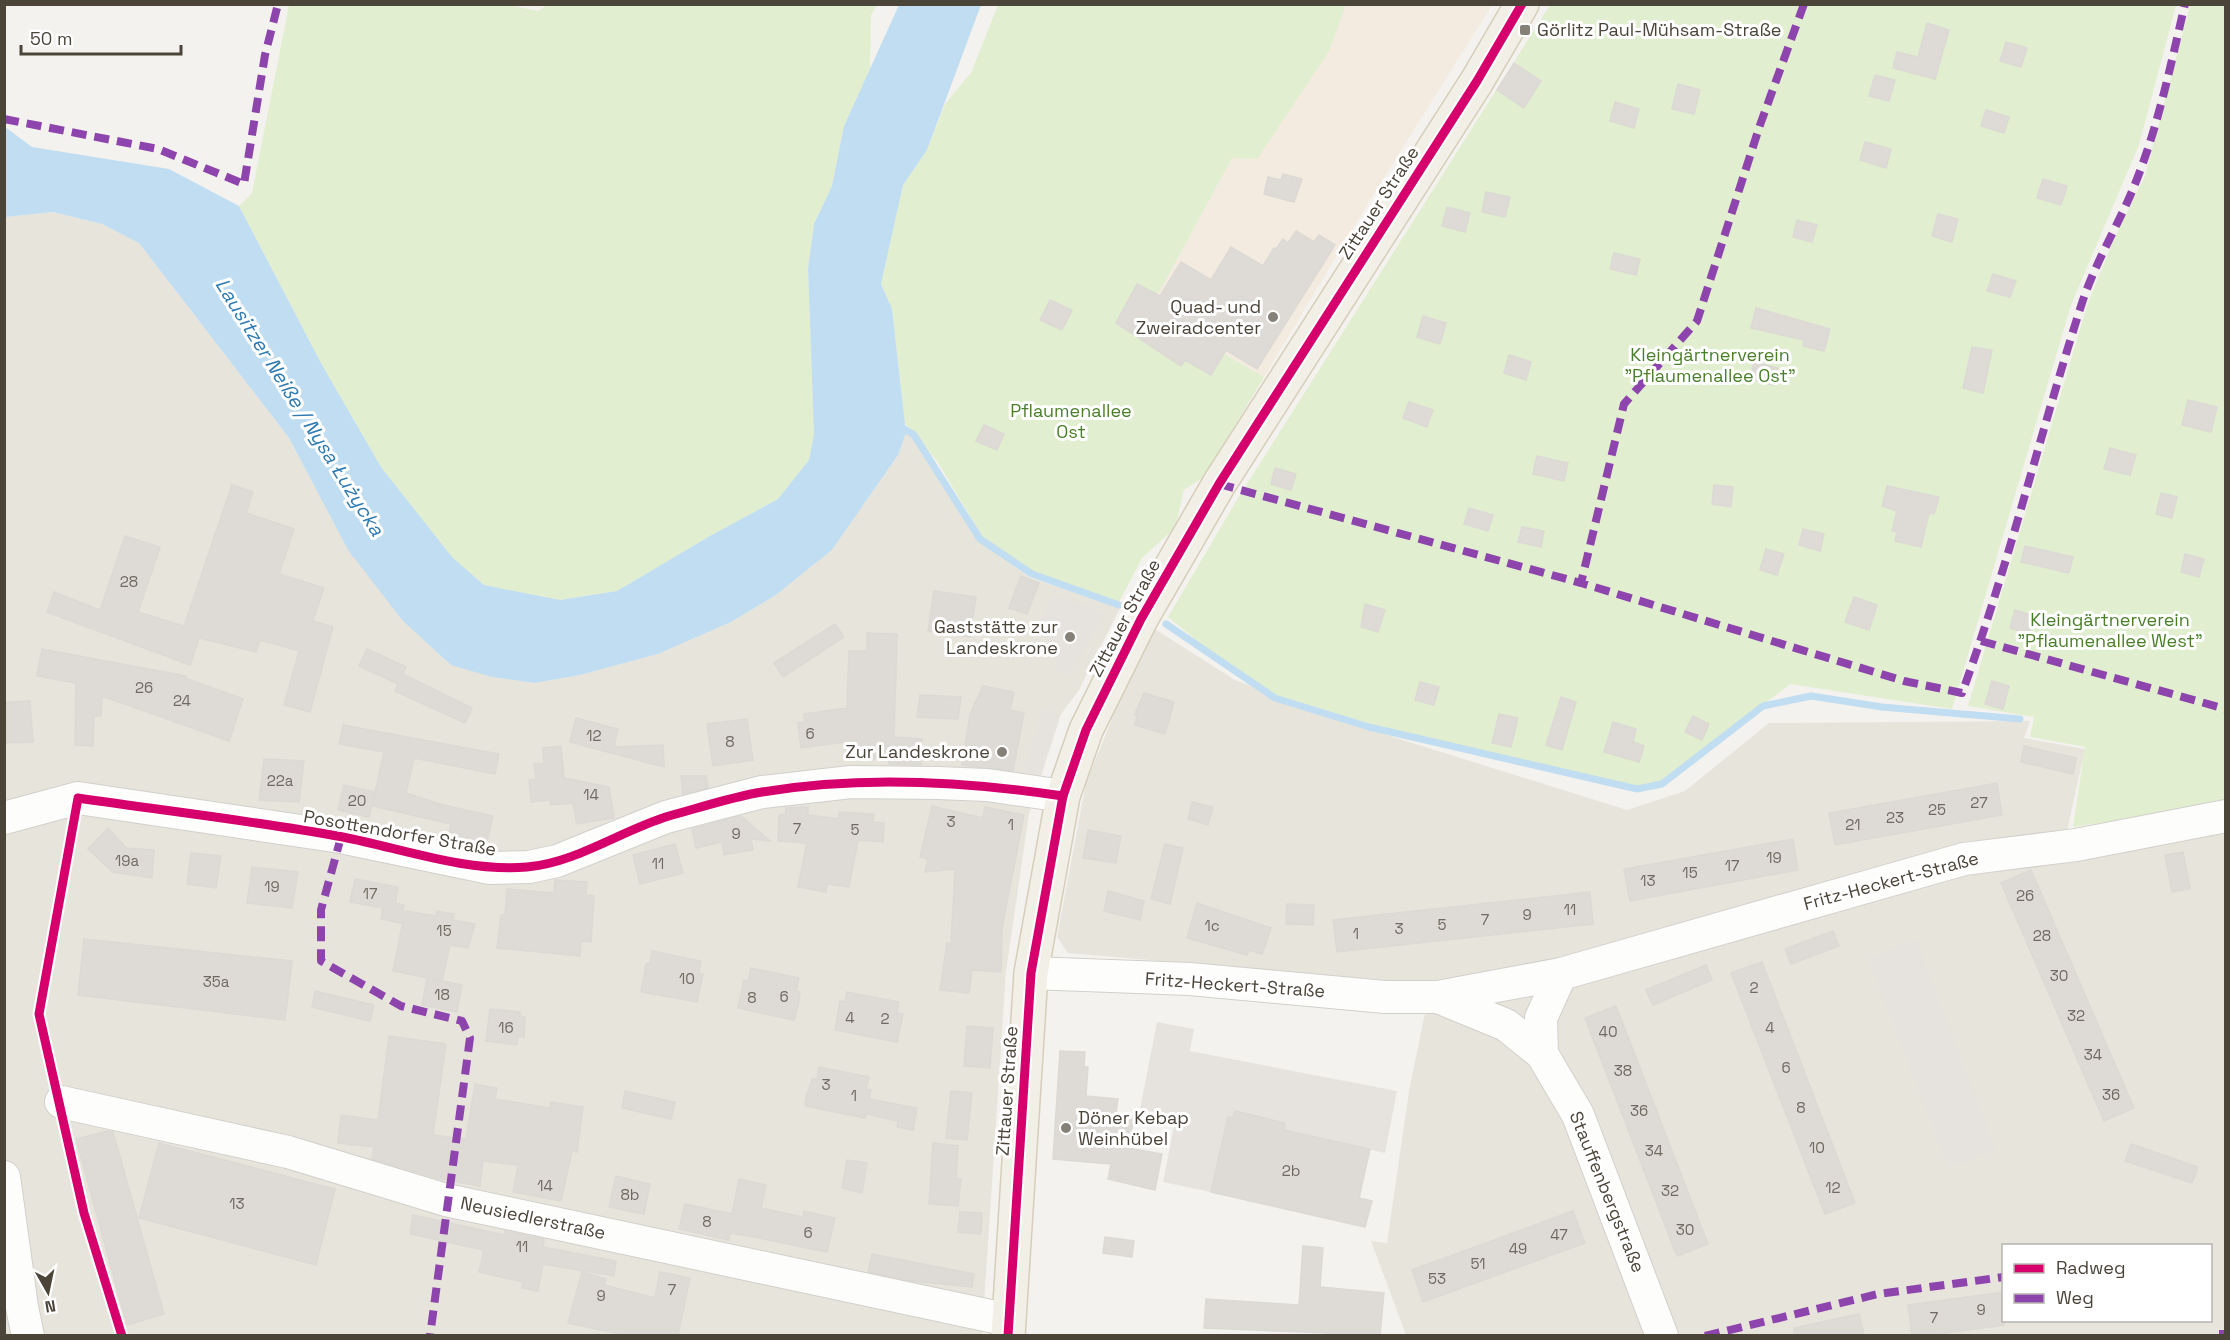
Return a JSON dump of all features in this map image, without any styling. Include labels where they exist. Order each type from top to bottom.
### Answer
[{"type":"main road","name":"Zittauer Straße","points":[[1009,1328],[1031,973],[1063,796],[1086,730],[1137,628],[1219,484],[1477,81],[1522,4]]},
{"type":"street","name":"Posottendorfer Straße","points":[[4,818],[78,798],[341,837],[490,868],[529,867],[556,861],[666,817],[762,792],[850,782],[927,782],[987,785],[1063,796]]},
{"type":"street","name":"Fritz-Heckert-Straße","points":[[1031,973],[1190,979],[1385,997],[1438,997],[1561,974],[1964,859],[2076,845],[2226,816]]},
{"type":"street","points":[[1542,1054],[1541,1017],[1561,974]]},
{"type":"street","name":"Fritz-Heckert-Straße","points":[[1438,997],[1506,1025],[1542,1054]]},
{"type":"street","name":"Stauffenbergstraße","points":[[1542,1054],[1578,1115],[1662,1335]]},
{"type":"street","name":"Neusiedlerstraße","points":[[60,1102],[288,1152],[446,1200],[1009,1328]]},
{"type":"street","points":[[4,1177],[22,1308],[28,1335]]},
{"type":"shaded area","points":[[1346,5],[1492,5],[1372,197],[1264,377],[1149,311],[1232,158],[1329,51]]},
{"type":"shaded area","points":[[53,212],[102,224],[139,243],[289,438],[348,550],[492,677],[535,683],[580,675],[658,654],[731,622],[776,595],[832,550],[898,455],[906,433],[913,437],[978,541],[1031,578],[1120,608],[1079,690],[1061,714],[1029,814],[1006,971],[982,1335],[5,1335],[4,217]]},
{"type":"shaded area","name":"Gaststätte zur Landeskrone","points":[[1053,594],[1106,613],[1067,677],[1055,668],[1060,645],[1037,628]]},
{"type":"shaded area","points":[[1150,626],[1235,680],[1342,721],[1627,810],[1685,791],[1769,723],[2030,721],[2024,738],[2085,749],[2062,854],[2225,828],[2225,1335],[1406,1335],[1371,1241],[1387,1243],[1409,1091],[1431,984],[1068,953],[1057,937],[1086,783]]},
{"type":"shaded area","name":"Gaststätte zur Landeskrone","points":[[1044,707],[1059,716],[1041,773],[1023,773]]},
{"type":"shaded area","points":[[1916,939],[1996,1150],[1948,1168],[1868,958]]},
{"type":"shaded area","points":[[1157,1022],[1194,1029],[1190,1051],[1397,1091],[1385,1153],[1284,1130],[1285,1123],[1235,1111],[1233,1118],[1228,1117],[1211,1192],[1163,1182],[1176,1116],[1140,1109]]},
{"type":"green space","points":[[505,4],[538,11],[549,4],[877,5],[871,15],[870,69],[844,126],[832,186],[814,224],[808,269],[814,434],[809,460],[778,499],[617,591],[560,600],[484,585],[452,557],[381,467],[322,365],[239,206],[252,193],[289,5]]},
{"type":"green space","name":"Pflaumenallee Ost","points":[[998,5],[1346,5],[1329,51],[1257,159],[1232,158],[1149,311],[1264,377],[1204,477],[1184,490],[1175,528],[1142,558],[1119,602],[1032,572],[982,536],[937,461],[905,423],[892,309],[881,284],[903,185],[927,150],[945,104],[971,73]]},
{"type":"green space","name":"Kleingärtnerverein \"Pflaumenallee Ost\"","points":[[1550,5],[2176,5],[2139,145],[2071,305],[1952,709],[1790,684],[1663,781],[1635,787],[1371,724],[1276,695],[1237,674],[1168,617],[1238,498]]},
{"type":"green space","name":"Kleingärtnerverein \"Pflaumenallee West\"","points":[[2190,5],[2225,5],[2225,803],[2073,827],[2085,747],[2030,737],[2034,717],[1968,706],[2087,306],[2112,244],[2145,176]]},
{"type":"water","name":"Lausitzer Neiße / Nysa Łużycka","points":[[899,5],[981,5],[927,150],[903,185],[881,284],[892,309],[906,433],[898,455],[832,550],[776,595],[731,622],[658,654],[580,675],[535,683],[492,677],[451,665],[403,621],[348,550],[289,438],[139,243],[102,224],[53,212],[5,217],[5,127],[32,147],[169,169],[239,206],[322,365],[381,467],[452,557],[484,585],[560,600],[617,591],[778,499],[809,460],[814,434],[808,269],[814,224],[832,186],[844,126]]},
{"type":"building","points":[[1927,23],[1949,30],[1935,79],[1893,68],[1897,52],[1918,57]]},
{"type":"building","points":[[2006,42],[2027,48],[2021,67],[2000,61]]},
{"type":"building","points":[[1514,63],[1541,81],[1524,108],[1497,90]]},
{"type":"building","points":[[1875,75],[1895,80],[1889,101],[1869,96]]},
{"type":"building","points":[[1678,84],[1700,90],[1694,114],[1672,109]]},
{"type":"building","points":[[1615,102],[1639,109],[1634,128],[1610,121]]},
{"type":"building","points":[[1986,110],[2009,117],[2004,133],[1981,126]]},
{"type":"building","points":[[1865,142],[1891,149],[1886,168],[1860,160]]},
{"type":"building","points":[[1283,174],[1302,179],[1294,202],[1264,194],[1268,177],[1281,180]]},
{"type":"building","points":[[2043,179],[2067,186],[2061,205],[2037,198]]},
{"type":"building","points":[[1486,192],[1510,197],[1505,217],[1482,212]]},
{"type":"building","points":[[1447,207],[1470,213],[1465,232],[1442,226]]},
{"type":"building","points":[[1938,214],[1958,219],[1952,242],[1932,236]]},
{"type":"building","points":[[1797,220],[1817,225],[1812,242],[1793,237]]},
{"type":"building","points":[[1296,231],[1314,242],[1319,235],[1335,245],[1257,369],[1226,350],[1211,375],[1185,360],[1181,366],[1116,323],[1137,284],[1160,296],[1181,262],[1211,280],[1231,247],[1263,266],[1274,248],[1276,249],[1283,239],[1288,243]]},
{"type":"building","points":[[1614,253],[1640,259],[1636,275],[1610,269]]},
{"type":"building","points":[[1993,274],[2016,281],[2010,297],[1987,291]]},
{"type":"building","points":[[1050,300],[1072,310],[1062,330],[1040,320]]},
{"type":"building","points":[[1756,308],[1830,329],[1824,351],[1803,346],[1804,340],[1751,328]]},
{"type":"building","points":[[1423,316],[1446,323],[1440,344],[1417,337]]},
{"type":"building","points":[[1972,347],[1992,350],[1983,393],[1963,388]]},
{"type":"building","points":[[1509,355],[1531,362],[1526,380],[1504,373]]},
{"type":"building","points":[[1754,362],[1778,368],[1773,385],[1750,379]]},
{"type":"building","points":[[2188,400],[2217,407],[2211,432],[2182,425]]},
{"type":"building","points":[[1409,402],[1433,410],[1427,427],[1403,418]]},
{"type":"building","points":[[984,425],[1004,434],[997,450],[976,441]]},
{"type":"building","points":[[2110,448],[2136,455],[2130,475],[2104,469]]},
{"type":"building","points":[[1537,456],[1568,463],[1564,481],[1533,474]]},
{"type":"building","points":[[1275,468],[1296,474],[1291,490],[1271,484]]},
{"type":"building","points":[[232,485],[253,492],[246,513],[294,529],[279,574],[324,588],[313,621],[333,627],[310,712],[284,705],[299,651],[260,640],[256,652],[199,638],[190,665],[47,612],[54,592],[100,610],[125,536],[160,547],[138,612],[184,626]]},
{"type":"building","points":[[1714,485],[1733,487],[1731,507],[1712,504]]},
{"type":"building","points":[[1887,486],[1939,497],[1934,514],[1929,513],[1921,547],[1895,541],[1897,532],[1892,531],[1897,511],[1882,506]]},
{"type":"building","points":[[2161,493],[2177,497],[2172,518],[2156,514]]},
{"type":"building","points":[[1469,508],[1493,515],[1488,531],[1464,524]]},
{"type":"building","points":[[1522,527],[1544,531],[1541,547],[1518,542]]},
{"type":"building","points":[[1803,529],[1824,534],[1820,551],[1799,545]]},
{"type":"building","points":[[2025,546],[2073,557],[2069,573],[2021,562]]},
{"type":"building","points":[[1766,549],[1784,554],[1777,575],[1760,570]]},
{"type":"building","points":[[2185,554],[2204,559],[2199,577],[2181,572]]},
{"type":"building","points":[[1021,576],[1039,583],[1027,614],[1009,608]]},
{"type":"building","points":[[934,591],[976,597],[970,637],[928,631]]},
{"type":"building","points":[[1854,597],[1877,605],[1869,630],[1845,622]]},
{"type":"building","points":[[1365,604],[1385,610],[1378,632],[1361,627]]},
{"type":"building","points":[[2015,610],[2034,616],[2029,634],[2010,628]]},
{"type":"building","points":[[835,624],[844,637],[783,677],[774,663]]},
{"type":"building","points":[[867,633],[897,634],[894,737],[922,739],[921,765],[889,764],[889,759],[846,758],[846,742],[801,748],[798,723],[805,722],[804,714],[847,708],[849,651],[867,651]]},
{"type":"building","points":[[42,649],[186,676],[185,678],[243,699],[229,741],[102,696],[101,716],[94,716],[93,746],[75,745],[76,683],[37,676]]},
{"type":"building","points":[[367,649],[406,667],[403,674],[472,708],[465,723],[395,691],[398,684],[359,666]]},
{"type":"building","points":[[1992,681],[2009,686],[2003,709],[1985,704]]},
{"type":"building","points":[[1420,682],[1439,687],[1434,705],[1415,700]]},
{"type":"building","points":[[983,686],[1014,692],[1010,710],[1024,713],[1013,771],[962,765],[970,714]]},
{"type":"building","points":[[1144,693],[1174,702],[1165,734],[1135,725],[1137,717],[1135,714]]},
{"type":"building","points":[[920,695],[961,697],[958,719],[917,717]]},
{"type":"building","points":[[1561,697],[1576,702],[1562,750],[1546,745]]},
{"type":"building","points":[[30,701],[33,742],[5,743],[4,702]]},
{"type":"building","points":[[1499,714],[1518,718],[1511,747],[1492,743]]},
{"type":"building","points":[[1693,716],[1709,724],[1702,740],[1685,732]]},
{"type":"building","points":[[576,718],[618,729],[614,747],[663,745],[664,767],[570,742]]},
{"type":"building","points":[[747,719],[753,760],[713,766],[707,724]]},
{"type":"building","points":[[1613,722],[1636,729],[1633,742],[1644,746],[1639,762],[1604,752]]},
{"type":"building","points":[[343,725],[499,754],[495,774],[414,758],[406,793],[443,805],[493,816],[486,846],[457,840],[458,834],[449,832],[451,824],[372,806],[384,752],[339,744]]},
{"type":"building","points":[[561,746],[564,778],[609,787],[614,818],[577,824],[573,803],[551,805],[550,800],[531,802],[529,780],[536,779],[534,764],[544,763],[543,748]]},
{"type":"building","points":[[2024,746],[2076,758],[2073,774],[2021,762]]},
{"type":"building","points":[[264,759],[304,761],[299,802],[259,800]]},
{"type":"building","points":[[681,776],[706,776],[708,788],[683,794]]},
{"type":"building","points":[[1997,783],[2002,815],[1835,845],[1829,813]]},
{"type":"building","points":[[344,785],[375,792],[369,817],[338,810]]},
{"type":"building","points":[[1192,802],[1213,807],[1208,825],[1188,819]]},
{"type":"building","points":[[932,806],[983,818],[985,807],[1024,815],[1002,928],[1001,972],[972,970],[969,993],[940,990],[947,943],[951,944],[955,869],[925,872],[928,859],[920,857]]},
{"type":"building","points":[[808,807],[808,815],[839,819],[839,812],[874,814],[873,822],[884,823],[883,842],[858,840],[849,887],[827,884],[826,892],[798,887],[807,843],[778,841],[779,815],[785,814],[786,808]]},
{"type":"building","points":[[741,816],[770,841],[751,839],[753,850],[724,855],[722,842],[696,848],[692,829]]},
{"type":"building","points":[[108,828],[126,848],[154,850],[152,878],[113,872],[88,849]]},
{"type":"building","points":[[1088,830],[1121,836],[1116,863],[1083,858]]},
{"type":"building","points":[[1793,839],[1798,870],[1630,901],[1624,869]]},
{"type":"building","points":[[675,844],[683,873],[640,884],[633,855]]},
{"type":"building","points":[[1165,844],[1183,848],[1170,904],[1151,899]]},
{"type":"building","points":[[2183,852],[2190,889],[2172,892],[2165,855]]},
{"type":"building","points":[[191,853],[221,856],[216,888],[187,884]]},
{"type":"building","points":[[252,867],[298,872],[292,908],[247,903]]},
{"type":"building","points":[[2031,870],[2134,1108],[2104,1121],[2001,883]]},
{"type":"building","points":[[355,879],[398,887],[395,903],[404,905],[401,923],[381,919],[383,908],[350,902]]},
{"type":"building","points":[[555,880],[587,882],[586,895],[594,896],[591,942],[581,941],[580,956],[497,948],[501,915],[505,914],[507,889],[554,893]]},
{"type":"building","points":[[1108,891],[1144,901],[1140,920],[1104,911]]},
{"type":"building","points":[[1590,892],[1593,924],[1337,952],[1333,920]]},
{"type":"building","points":[[1197,903],[1271,928],[1262,954],[1249,950],[1247,955],[1187,938]]},
{"type":"building","points":[[1287,904],[1314,905],[1313,925],[1286,924]]},
{"type":"building","points":[[405,911],[436,916],[437,911],[454,914],[453,920],[475,924],[468,948],[450,945],[442,981],[393,971]]},
{"type":"building","points":[[1833,931],[1839,946],[1791,964],[1785,949]]},
{"type":"building","points":[[84,939],[292,961],[285,1020],[78,995]]},
{"type":"building","points":[[652,951],[701,961],[699,974],[703,974],[697,1002],[641,992],[646,964],[650,964]]},
{"type":"building","points":[[1762,962],[1855,1203],[1825,1214],[1731,973]]},
{"type":"building","points":[[1706,965],[1712,980],[1653,1005],[1646,990]]},
{"type":"building","points":[[751,968],[799,978],[796,991],[800,992],[799,1002],[794,1020],[738,1008],[744,980],[748,981]]},
{"type":"building","points":[[427,978],[462,985],[457,1012],[422,1005]]},
{"type":"building","points":[[315,991],[374,1005],[370,1021],[312,1007]]},
{"type":"building","points":[[847,992],[899,1002],[897,1013],[903,1014],[897,1042],[835,1030],[840,1001],[845,1002]]},
{"type":"building","points":[[1616,1006],[1708,1244],[1677,1256],[1585,1018]]},
{"type":"building","points":[[490,1009],[520,1012],[520,1016],[525,1017],[524,1037],[518,1036],[517,1045],[486,1041]]},
{"type":"building","points":[[967,1026],[993,1028],[990,1068],[964,1066]]},
{"type":"building","points":[[389,1036],[446,1044],[433,1135],[466,1139],[475,1084],[497,1088],[495,1099],[550,1108],[551,1102],[583,1107],[577,1152],[572,1151],[561,1201],[513,1192],[518,1165],[483,1161],[480,1186],[437,1178],[372,1159],[374,1147],[338,1143],[341,1115],[378,1120]]},
{"type":"building","points":[[1060,1051],[1085,1052],[1084,1067],[1088,1067],[1086,1096],[1118,1099],[1116,1113],[1134,1117],[1128,1148],[1162,1154],[1155,1190],[1108,1179],[1111,1164],[1053,1159]]},
{"type":"building","points":[[819,1067],[869,1077],[866,1089],[871,1090],[869,1099],[917,1108],[913,1130],[897,1127],[898,1121],[866,1114],[865,1118],[806,1106],[805,1101],[812,1079],[817,1079]]},
{"type":"building","points":[[625,1091],[675,1102],[671,1119],[622,1108]]},
{"type":"building","points":[[951,1091],[972,1093],[967,1140],[946,1138]]},
{"type":"building","points":[[1235,1111],[1285,1123],[1284,1130],[1370,1149],[1359,1198],[1372,1201],[1365,1227],[1211,1192],[1228,1117],[1233,1118]]},
{"type":"building","points":[[108,1131],[113,1132],[164,1314],[127,1325],[76,1139]]},
{"type":"building","points":[[159,1143],[335,1189],[316,1265],[139,1218]]},
{"type":"building","points":[[933,1143],[958,1146],[956,1179],[961,1179],[958,1206],[929,1204]]},
{"type":"building","points":[[2131,1144],[2198,1167],[2192,1183],[2125,1161]]},
{"type":"building","points":[[847,1160],[867,1163],[862,1193],[842,1188]]},
{"type":"building","points":[[616,1176],[650,1184],[644,1214],[609,1207]]},
{"type":"building","points":[[739,1179],[766,1185],[761,1208],[803,1217],[804,1211],[835,1218],[827,1252],[730,1233],[729,1240],[679,1229],[685,1204],[732,1214]]},
{"type":"building","points":[[1573,1211],[1585,1243],[1423,1302],[1412,1270]]},
{"type":"building","points":[[960,1212],[982,1213],[981,1234],[958,1232]]},
{"type":"building","points":[[413,1215],[504,1235],[505,1231],[544,1239],[543,1247],[616,1261],[614,1276],[543,1264],[538,1291],[522,1288],[523,1282],[479,1272],[484,1250],[410,1234]]},
{"type":"building","points":[[1105,1237],[1134,1241],[1132,1257],[1103,1253]]},
{"type":"building","points":[[1303,1246],[1323,1248],[1320,1287],[1384,1293],[1380,1335],[1327,1335],[1327,1333],[1204,1328],[1206,1299],[1299,1305]]},
{"type":"building","points":[[872,1254],[974,1274],[972,1287],[912,1281],[868,1272]]},
{"type":"building","points":[[582,1272],[606,1279],[604,1285],[655,1298],[660,1272],[690,1278],[678,1335],[624,1335],[568,1323]]},
{"type":"building","points":[[2002,1292],[2002,1322],[2004,1325],[1931,1335],[1912,1335],[1908,1305]]},
{"type":"building","points":[[1859,1314],[1864,1335],[1794,1335],[1794,1328]]},
{"type":"waterway","points":[[898,425],[914,435],[980,539],[1032,574],[1119,605]]},
{"type":"waterway","points":[[1166,624],[1275,698],[1369,727],[1637,789],[1662,784],[1763,706],[1811,696],[1882,707],[2020,719]]},
{"type":"marked path","points":[[4,119],[158,149],[244,184],[265,55],[278,4]]},
{"type":"marked path","points":[[1804,4],[1760,125],[1697,321],[1624,404],[1581,583],[1904,681],[1962,693],[2010,548],[2082,303],[2094,271],[2131,195],[2145,158],[2164,93],[2185,4]]},
{"type":"marked path","points":[[1219,484],[1581,583]]},
{"type":"marked path","points":[[1981,641],[2226,709]]},
{"type":"marked path","points":[[341,837],[321,910],[321,961],[401,1006],[462,1021],[470,1038],[430,1336]]},
{"type":"marked path","points":[[1705,1336],[1878,1294],[2002,1277]]},
{"type":"marked path","points":[[2219,1334],[2226,1334]]},
{"type":"cycle path","points":[[1008,1336],[1031,973],[1063,796],[1086,730],[1141,619],[1219,484],[1477,81],[1522,4]]},
{"type":"cycle path","points":[[122,1336],[84,1213],[39,1014],[78,798],[310,831],[458,863],[504,868],[545,864],[581,853],[669,816],[739,797],[800,787],[837,783],[913,782],[988,787],[1063,796]]},
{"type":"place","name":"Görlitz Paul-Mühsam-Straße","points":[[1525,30]]},
{"type":"place","name":"Quad- und Zweiradcenter","points":[[1273,317]]},
{"type":"place","name":"Gaststätte zur Landeskrone","points":[[1070,637]]},
{"type":"place","name":"Zur Landeskrone","points":[[1002,752]]},
{"type":"place","name":"Döner Kebap Weinhübel","points":[[1066,1128]]}]
